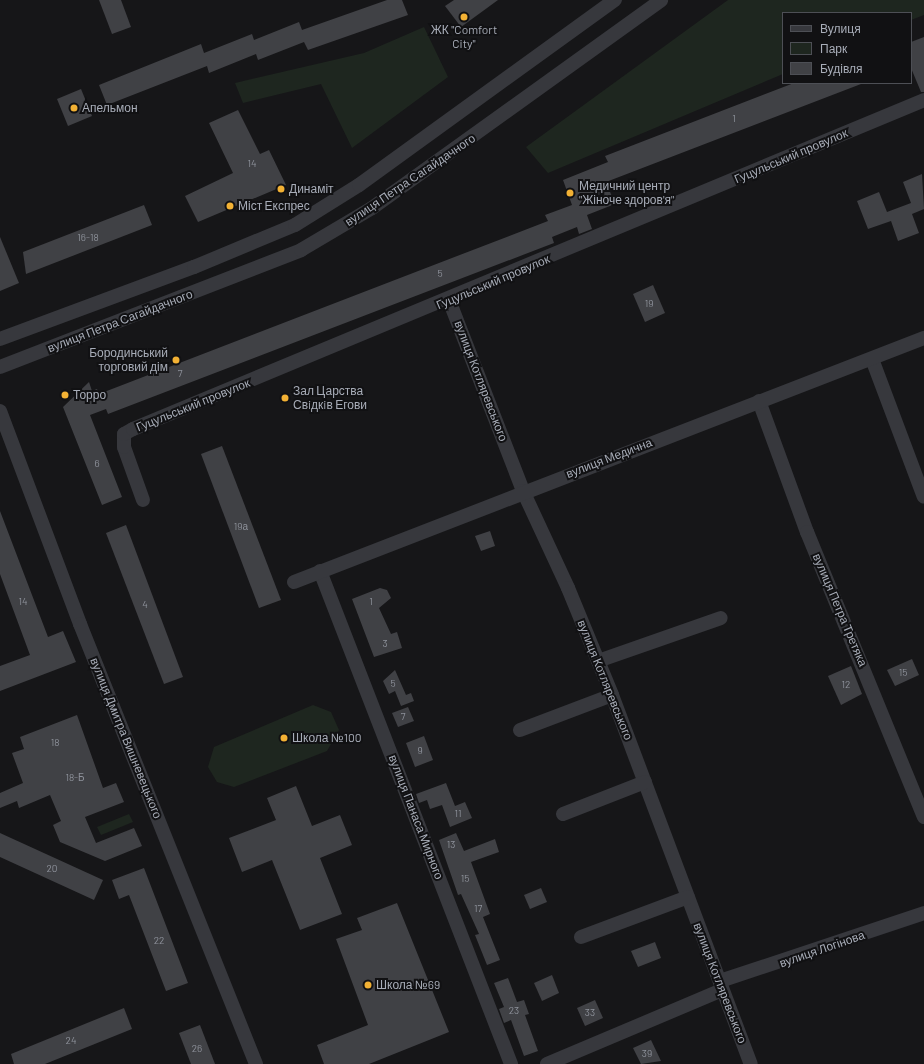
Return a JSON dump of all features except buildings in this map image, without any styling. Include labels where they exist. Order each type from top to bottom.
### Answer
[{"type":"street","name":"вулиця Петра Сагайдачного","points":[[0,339],[194,267],[295,225],[359,186],[615,0]]},
{"type":"street","name":"вулиця Петра Сагайдачного","points":[[0,367],[301,250],[372,208],[661,0]]},
{"type":"street","name":"Гуцульський провулок","points":[[143,500],[124,447],[124,434],[449,300],[924,100]]},
{"type":"street","name":"вулиця Котляревського","points":[[449,300],[523,491],[612,695],[751,1064]]},
{"type":"street","name":"вулиця Медична","points":[[294,582],[523,491],[924,338]]},
{"type":"street","points":[[872,359],[924,497]]},
{"type":"street","name":"вулиця Петра Третяка","points":[[759,401],[807,532],[924,817]]},
{"type":"street","name":"вулиця Дмитра Вишневецького","points":[[0,411],[80,624],[256,1064]]},
{"type":"street","name":"вулиця Панаса Мирного","points":[[320,571],[511,1064]]},
{"type":"street","points":[[598,661],[721,618]]},
{"type":"street","points":[[520,730],[612,695]]},
{"type":"street","points":[[563,814],[645,782]]},
{"type":"street","points":[[581,937],[688,897]]},
{"type":"street","name":"вулиця Логінова","points":[[547,1064],[721,986],[924,913]]},
{"type":"green space","points":[[728,0],[924,0],[924,15],[912,20],[912,12],[782,12],[782,74],[548,173],[526,147]]},
{"type":"green space","points":[[424,27],[448,77],[352,148],[321,84],[243,103],[235,83],[364,53]]},
{"type":"green space","name":"Школа №100","points":[[313,705],[331,712],[339,730],[327,751],[234,787],[217,782],[208,767],[214,747]]},
{"type":"green space","points":[[129,814],[133,822],[101,835],[97,827]]},
{"type":"place","name":"ЖК \"Comfort City\"","points":[[464,17]]},
{"type":"place","name":"Апельмон","points":[[74,108]]},
{"type":"place","name":"Динаміт","points":[[281,189]]},
{"type":"place","name":"Медичний центр \"Жіноче здоров'я\"","points":[[570,193]]},
{"type":"place","name":"Міст Експрес","points":[[230,206]]},
{"type":"place","name":"Бородинський торговий дім","points":[[176,360]]},
{"type":"place","name":"Торро","points":[[65,395]]},
{"type":"place","name":"Зал Царства Свiдкiв Егови","points":[[285,398]]},
{"type":"place","name":"Школа №100","points":[[284,738]]},
{"type":"place","name":"Школа №69","points":[[368,985]]}]
